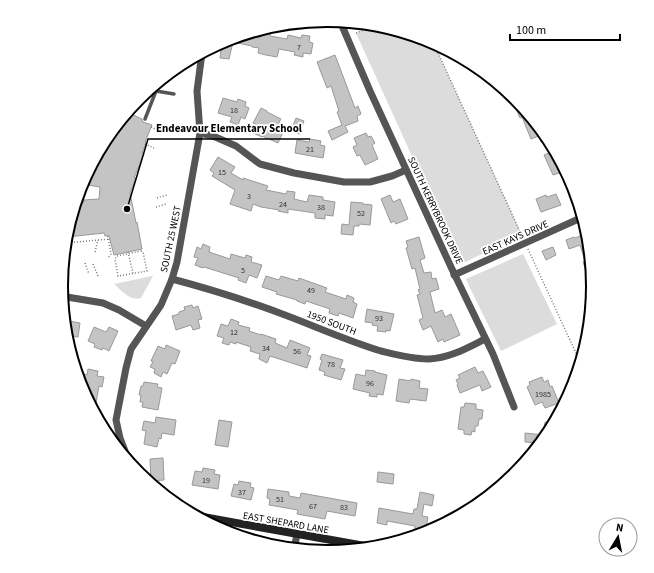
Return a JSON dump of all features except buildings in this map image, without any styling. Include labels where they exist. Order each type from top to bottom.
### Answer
[{"type":"street","name":"SOUTH KERRYBROOK DRIVE","points":[[343,28],[454,275],[493,354],[514,407]]},
{"type":"street","name":"SOUTH 25 WEST","points":[[124,447],[116,420],[131,349],[161,305],[178,262],[200,133],[197,91],[201,60]]},
{"type":"street","points":[[200,133],[213,136],[236,146],[260,164],[294,173],[344,182],[370,182],[392,176],[406,170]]},
{"type":"street","name":"EAST KAYS DRIVE","points":[[454,275],[578,219]]},
{"type":"street","name":"1950 SOUTH","points":[[172,279],[203,287],[284,315],[363,345],[404,357],[428,359],[446,357],[486,339]]},
{"type":"street","points":[[68,297],[103,303],[120,310],[146,326]]},
{"type":"street","name":"EAST SHEPARD LANE","points":[[211,518],[355,544]]},
{"type":"street","points":[[295,544],[297,534]]},
{"type":"lane","points":[[145,118],[156,91],[174,94]]},
{"type":"path","points":[[356,33],[364,30]]},
{"type":"path","points":[[438,52],[523,237]]},
{"type":"path","points":[[151,127],[157,130]]},
{"type":"path","points":[[145,144],[154,148]]},
{"type":"path","points":[[157,198],[167,195]]},
{"type":"path","points":[[156,207],[166,204]]},
{"type":"path","points":[[108,236],[111,254],[108,258]]},
{"type":"path","points":[[71,242],[109,239]]},
{"type":"path","points":[[96,252],[98,240]]},
{"type":"path","points":[[528,248],[577,356]]},
{"type":"path","points":[[140,251],[143,252],[146,271],[133,273],[118,276],[115,259],[117,256],[140,251]]},
{"type":"path","points":[[128,253],[133,273]]},
{"type":"path","points":[[85,263],[89,274]]},
{"type":"path","points":[[93,264],[98,276]]},
{"type":"shaded area","points":[[364,30],[378,32],[410,41],[438,52],[522,235],[461,264],[356,33]]},
{"type":"shaded area","points":[[523,254],[557,324],[501,351],[466,279]]},
{"type":"shaded area","points":[[153,276],[141,298],[137,299],[126,295],[114,284]]},
{"type":"place","name":"Endeavour Elementary School","points":[[127,209]]}]
